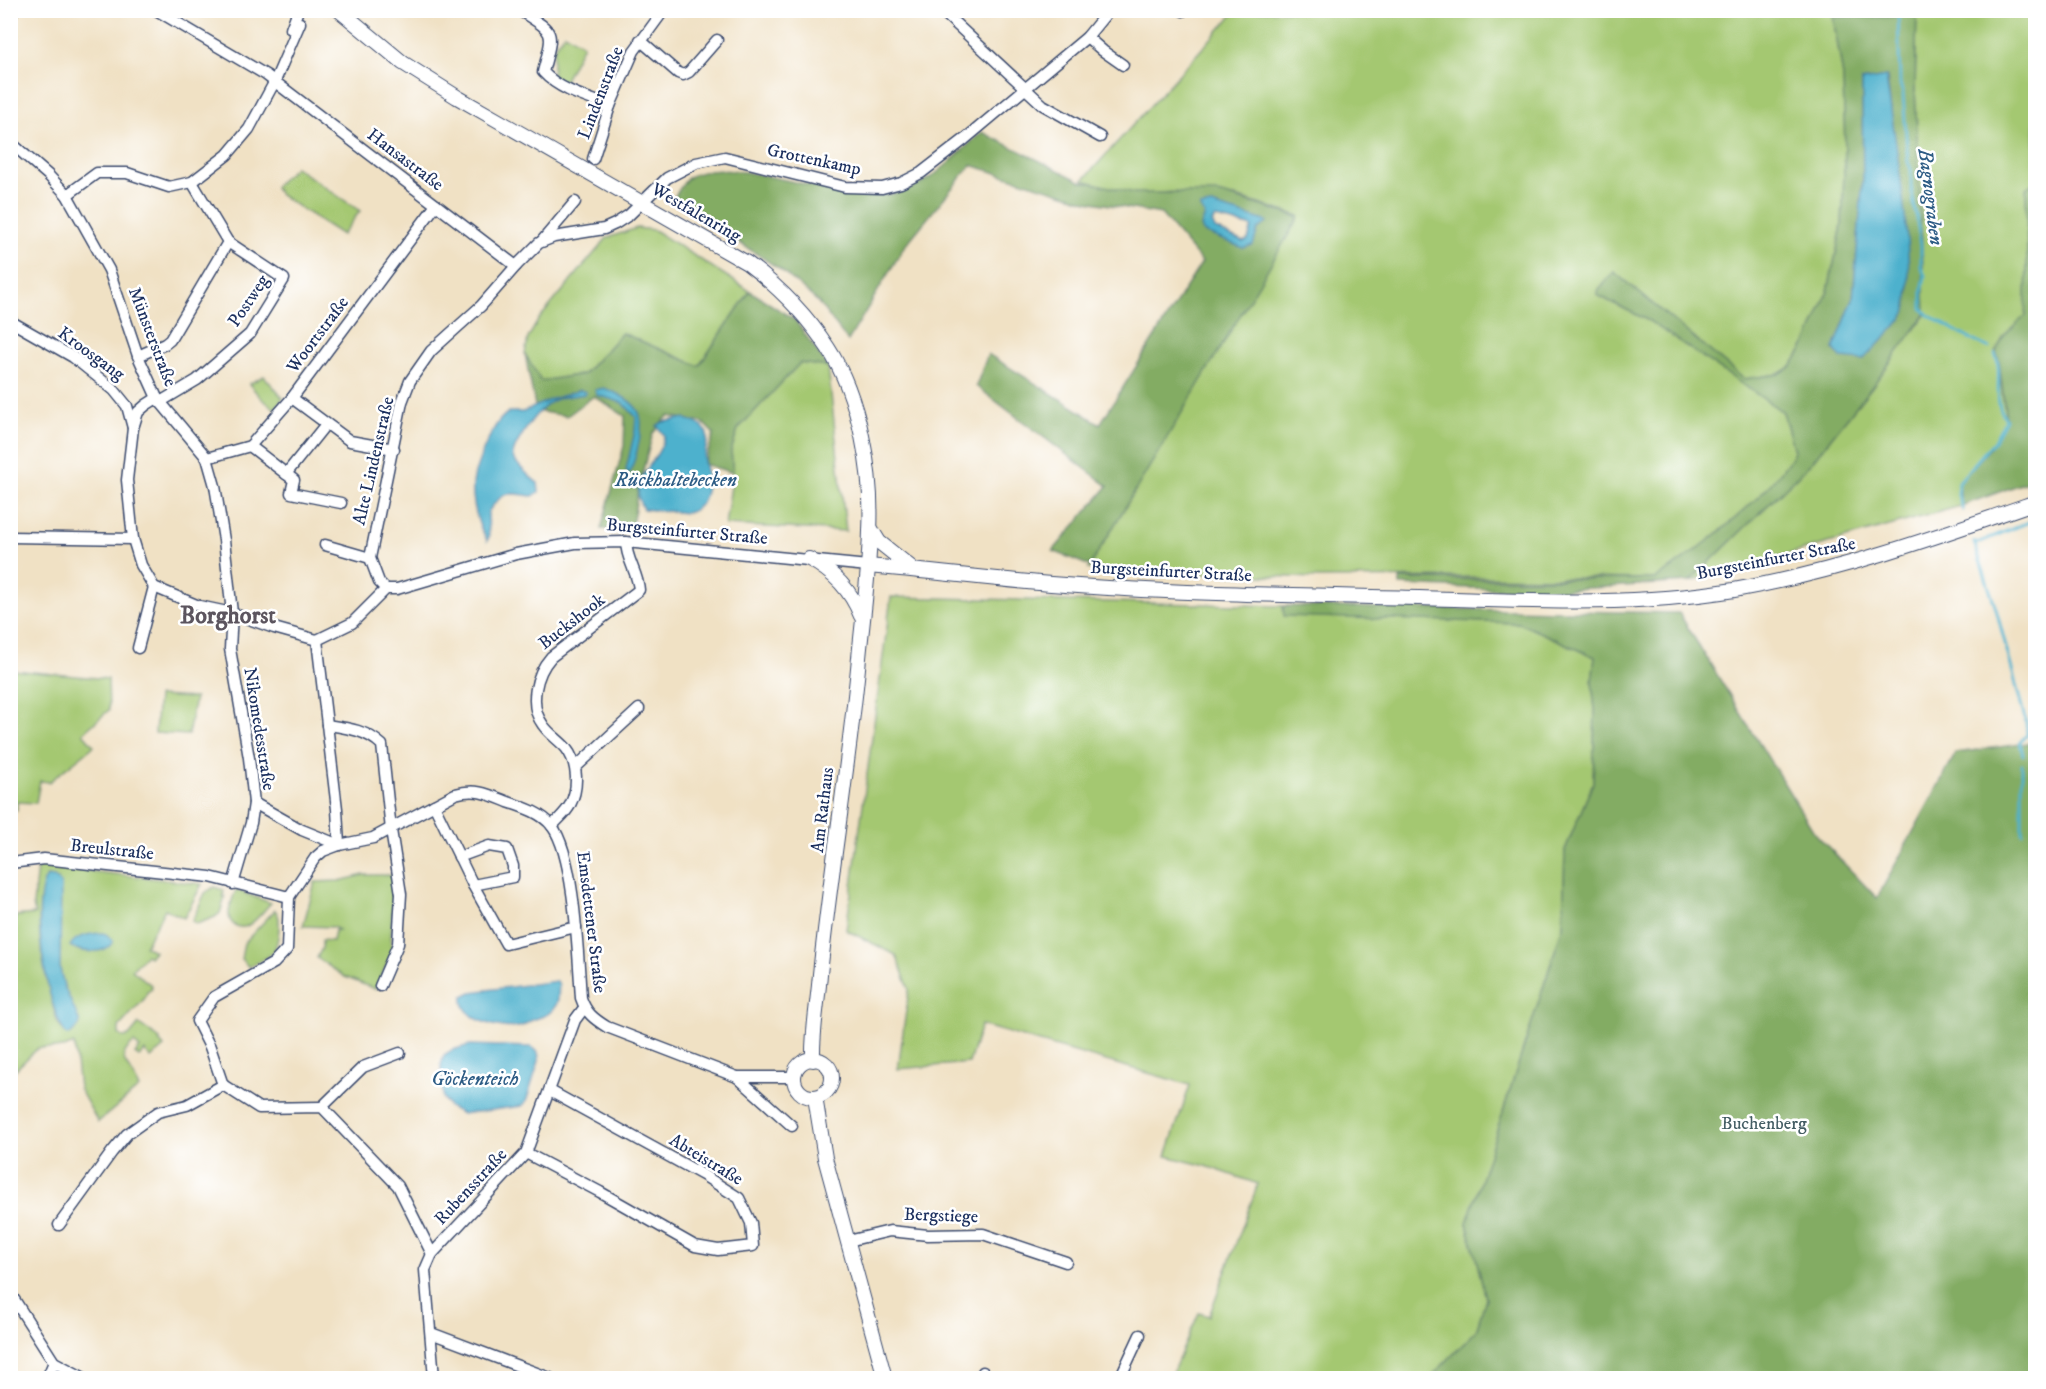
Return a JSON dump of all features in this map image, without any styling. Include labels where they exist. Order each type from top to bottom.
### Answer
[{"type":"main road","name":"Westfalenring","points":[[339,10],[403,63],[457,97],[747,263],[776,285],[797,306],[829,348],[853,402],[866,462],[871,529],[868,566]]},
{"type":"main road","name":"Burgsteinfurter Straße","points":[[868,566],[1051,584],[1234,593],[1577,602],[1655,599],[1732,590],[1848,565],[1917,544],[2036,502]]},
{"type":"main road","points":[[871,529],[879,542],[915,570]]},
{"type":"main road","points":[[809,560],[844,585],[855,601],[862,621]]},
{"type":"main road","name":"Am Rathaus","points":[[813,1060],[824,934],[846,774],[868,566]]},
{"type":"main road","points":[[813,1060],[826,1065],[832,1079],[827,1091],[815,1097],[800,1092],[795,1085],[794,1077],[800,1065],[813,1060]]},
{"type":"main road","points":[[815,1097],[825,1158],[885,1378]]},
{"type":"street","points":[[10,15],[14,10]]},
{"type":"street","name":"Hansastraße","points":[[156,10],[275,81],[516,266]]},
{"type":"street","points":[[294,37],[291,30],[298,10]]},
{"type":"street","points":[[519,10],[547,28],[551,35],[543,72],[550,79],[586,98],[610,106]]},
{"type":"street","name":"Lindenstraße","points":[[593,159],[610,106],[640,40],[664,10]]},
{"type":"street","points":[[941,10],[1043,105],[1100,137]]},
{"type":"street","name":"Grottenkamp","points":[[641,202],[667,177],[696,163],[725,157],[845,187],[882,188],[901,183],[921,173],[1087,37],[1104,12]]},
{"type":"street","points":[[67,195],[97,173],[127,173],[169,187],[192,182],[227,155],[249,129],[275,81],[300,23]]},
{"type":"street","points":[[1087,37],[1123,65]]},
{"type":"street","name":"Lindenstraße","points":[[640,40],[683,75],[717,40]]},
{"type":"street","name":"Münsterstraße","points":[[10,142],[67,195],[109,270],[138,356],[158,400],[207,458],[215,486],[222,529],[232,613]]},
{"type":"street","points":[[138,356],[170,340],[228,242],[192,182]]},
{"type":"street","name":"Alte Lindenstraße","points":[[369,558],[394,449],[402,402],[410,381],[431,351],[481,306],[575,202]]},
{"type":"street","name":"Alte Lindenstraße","points":[[539,243],[564,235],[604,229],[622,220],[641,202]]},
{"type":"street","name":"Woortstraße","points":[[250,446],[291,398],[436,205]]},
{"type":"street","name":"Postweg","points":[[158,400],[197,380],[250,334],[284,279],[228,242]]},
{"type":"street","name":"Kroosgang","points":[[10,321],[73,357],[114,390],[127,406],[133,428]]},
{"type":"street","points":[[291,398],[350,441],[394,449]]},
{"type":"street","points":[[158,400],[146,405],[138,412],[133,428],[127,480],[133,539],[141,565],[154,587],[199,606],[232,613],[317,640],[352,623],[386,589],[379,582],[369,558],[325,544]]},
{"type":"street","points":[[286,474],[326,423]]},
{"type":"street","points":[[207,458],[250,446],[294,480],[291,493],[341,503]]},
{"type":"street","points":[[10,537],[133,539]]},
{"type":"street","name":"Burgsteinfurter Straße","points":[[386,589],[397,589],[516,554],[575,543],[626,542],[868,566]]},
{"type":"street","name":"Buckshook","points":[[576,767],[566,747],[543,725],[536,707],[536,686],[540,671],[551,657],[639,590],[639,582],[626,550],[626,542]]},
{"type":"street","points":[[138,648],[154,587]]},
{"type":"street","name":"Nikomedesstraße","points":[[232,613],[231,659],[243,718],[254,803],[251,823],[233,884]]},
{"type":"street","points":[[317,640],[337,809],[339,845]]},
{"type":"street","points":[[400,1053],[363,1067],[322,1107],[259,1108],[223,1085],[210,1047],[197,1021],[214,998],[281,957],[287,949],[289,897],[315,858],[323,851],[339,845],[374,838],[455,794],[466,791],[478,791],[537,814],[552,826],[570,804],[576,767],[639,709]]},
{"type":"street","points":[[327,725],[361,730],[373,736],[382,745],[391,830],[401,894],[398,944],[380,986]]},
{"type":"street","points":[[254,803],[302,830],[339,845]]},
{"type":"street","points":[[434,805],[473,885],[506,944],[576,927]]},
{"type":"street","name":"Emsdettener Straße","points":[[552,826],[562,841],[567,864],[576,927],[581,998],[584,1008],[593,1019],[607,1027],[737,1077],[792,1126]]},
{"type":"street","points":[[459,857],[489,846],[507,849],[513,866],[513,877],[473,885]]},
{"type":"street","name":"Breulstraße","points":[[10,863],[44,860],[210,877],[289,897]]},
{"type":"street","name":"Rubensstraße","points":[[432,1254],[526,1154],[575,1020],[584,1008]]},
{"type":"street","name":"Emsdettener Straße","points":[[737,1077],[794,1077]]},
{"type":"street","points":[[60,1225],[127,1134],[158,1112],[187,1105],[223,1085]]},
{"type":"street","name":"Abteistraße","points":[[526,1154],[600,1192],[694,1246],[718,1250],[753,1245],[751,1223],[739,1198],[703,1175],[549,1091]]},
{"type":"street","points":[[322,1107],[398,1185],[432,1254],[425,1270],[425,1289],[434,1378]]},
{"type":"street","name":"Bergstiege","points":[[848,1241],[890,1231],[928,1235],[983,1234],[1066,1262]]},
{"type":"street","points":[[10,1293],[54,1362],[84,1378]]},
{"type":"street","points":[[431,1332],[550,1378]]},
{"type":"street","points":[[1120,1378],[1140,1335]]},
{"type":"street","points":[[47,1378],[54,1362]]},
{"type":"green space","points":[[1236,11],[1898,11],[1898,17],[1833,17],[1843,76],[1845,147],[1842,226],[1828,291],[1808,340],[1792,366],[1779,374],[1744,379],[1614,272],[1597,295],[1649,321],[1783,412],[1794,451],[1770,484],[1732,521],[1655,579],[1317,578],[1088,569],[1299,216],[1236,197],[1174,192],[1134,195],[1083,180]]},
{"type":"green space","points":[[1898,11],[1917,11],[1915,88],[1925,315],[1811,463],[1689,582],[1542,591],[1400,585],[1400,579],[1655,579],[1732,521],[1770,484],[1794,451],[1783,412],[1649,321],[1597,295],[1599,289],[1614,272],[1744,379],[1779,374],[1792,366],[1808,340],[1828,291],[1842,226],[1845,147],[1843,76],[1833,17],[1897,17]],"holes":[[[1887,77],[1907,245],[1909,294],[1834,349],[1853,299],[1863,178],[1862,81]]]},
{"type":"green space","points":[[1917,11],[2035,11],[2035,266],[2025,317],[1996,352],[2006,419],[1990,448],[1959,482],[1961,506],[1689,582],[1811,463],[1925,315],[1915,88]]},
{"type":"green space","points":[[565,33],[583,45],[564,82],[552,76],[554,48]]},
{"type":"green space","points":[[982,132],[1082,182],[1135,193],[1218,193],[1299,217],[1090,566],[1053,551],[1108,486],[976,386],[988,354],[1100,424],[1202,262],[1161,214],[1087,201],[971,165],[904,247],[848,341],[817,301],[781,270],[673,199],[689,177],[707,171],[757,174],[844,192],[870,195],[893,194],[919,185],[930,178]],"holes":[[[1216,218],[1252,227],[1248,240],[1243,242],[1215,229],[1212,222]]]},
{"type":"green space","points":[[295,167],[360,211],[342,235],[280,195],[274,187]]},
{"type":"green space","points":[[2035,182],[2035,479],[1961,506],[1959,482],[1990,448],[2006,419],[1996,352],[2003,337],[2025,316],[2026,188]]},
{"type":"green space","points":[[637,228],[654,230],[750,291],[699,366],[622,333],[584,374],[540,381],[525,354],[528,338],[539,319],[607,238]]},
{"type":"green space","points":[[750,291],[795,320],[828,367],[800,363],[738,429],[731,451],[733,473],[704,464],[714,434],[703,423],[669,416],[657,426],[658,428],[653,433],[639,485],[631,531],[601,529],[624,446],[625,416],[594,396],[567,416],[536,411],[525,354],[541,381],[584,374],[622,333],[699,366]]},
{"type":"green space","points":[[800,363],[828,367],[846,531],[725,525],[733,473],[731,451],[738,429]]},
{"type":"green space","points":[[264,376],[283,398],[275,409],[262,399],[249,384]]},
{"type":"green space","points":[[891,597],[1283,606],[1436,620],[1519,623],[1595,657],[1592,681],[1595,709],[1593,783],[1565,850],[1563,926],[1467,1223],[1486,1298],[1476,1331],[1430,1378],[1170,1378],[1199,1313],[1209,1316],[1258,1184],[1206,1166],[1166,1156],[1190,1085],[981,1025],[969,1063],[898,1069],[909,989],[896,955],[846,930]]},
{"type":"green space","name":"Buchenberg","points":[[1283,606],[1679,613],[1814,832],[1877,898],[1956,753],[2035,742],[2036,889],[2032,919],[2030,974],[2036,1052],[2035,1378],[1430,1378],[1476,1331],[1486,1298],[1467,1223],[1563,926],[1565,850],[1593,783],[1595,709],[1592,681],[1595,657],[1519,623],[1284,616]]},
{"type":"green space","points":[[11,670],[108,679],[109,710],[83,733],[94,746],[49,782],[40,781],[36,803],[17,802],[17,810],[10,809]]},
{"type":"green space","points":[[158,696],[195,698],[188,735],[155,733]]},
{"type":"green space","points":[[37,867],[202,884],[184,918],[165,909],[145,946],[154,951],[149,957],[146,955],[132,970],[151,985],[152,989],[147,992],[145,998],[119,1027],[119,1034],[123,1037],[129,1036],[139,1024],[160,1039],[164,1047],[151,1058],[145,1051],[139,1057],[135,1054],[140,1048],[134,1043],[127,1049],[124,1055],[126,1065],[139,1088],[98,1122],[79,1088],[74,1044],[64,1048],[38,1048],[11,1074],[11,933],[16,916],[35,914],[33,905]],"holes":[[[47,876],[58,879],[60,969],[64,986],[79,1020],[79,1026],[71,1034],[61,1028],[57,1021],[44,968],[39,928],[39,909]]]},
{"type":"green space","points":[[364,875],[393,875],[391,945],[395,947],[375,989],[345,977],[317,958],[322,948],[322,940],[333,941],[335,930],[339,930],[333,927],[303,926],[315,882],[339,881]]},
{"type":"green space","points":[[214,887],[224,890],[223,896],[225,897],[220,913],[197,924],[192,921],[205,893]]},
{"type":"green space","points":[[236,890],[271,903],[256,920],[243,927],[231,922],[229,914]]},
{"type":"green space","points":[[275,910],[279,923],[275,949],[249,967],[241,959],[244,943]]},
{"type":"water","points":[[1886,77],[1907,238],[1908,298],[1901,320],[1863,360],[1841,358],[1834,349],[1853,299],[1863,178],[1862,81]]},
{"type":"water","points":[[1211,205],[1267,223],[1258,229],[1253,245],[1243,248],[1203,232],[1201,226],[1205,215],[1200,207]],"holes":[[[1216,218],[1252,227],[1248,240],[1243,242],[1215,229],[1212,222]]]},
{"type":"water","points":[[604,388],[629,401],[637,409],[641,419],[640,435],[629,474],[626,470],[636,417],[623,403],[597,395],[595,390]]},
{"type":"water","points":[[580,390],[586,392],[585,394],[560,398],[547,405],[535,416],[522,434],[513,457],[520,467],[538,483],[539,492],[533,496],[507,494],[498,499],[488,512],[489,537],[487,541],[476,512],[473,482],[482,453],[496,425],[509,412],[523,412],[552,399]]},
{"type":"water","name":"Rückhaltebecken","points":[[685,418],[702,427],[707,434],[704,460],[707,480],[702,503],[687,513],[643,509],[638,488],[662,445],[664,435],[657,426],[663,422]]},
{"type":"water","points":[[47,876],[54,877],[61,883],[60,969],[64,986],[79,1020],[79,1026],[67,1035],[53,1004],[43,957],[40,908],[42,889]]},
{"type":"water","points":[[102,933],[113,941],[105,949],[87,951],[70,946],[79,937]]},
{"type":"water","name":"Göckenteich","points":[[556,981],[559,985],[558,999],[553,1010],[522,1026],[505,1027],[484,1022],[468,1012],[464,1004],[463,996],[471,992]]},
{"type":"water","name":"Göckenteich","points":[[470,1045],[532,1047],[537,1051],[539,1061],[526,1102],[522,1106],[462,1114],[449,1107],[443,1098],[441,1065],[444,1055]]},
{"type":"waterway","name":"Bagnograben","points":[[1898,10],[1900,84],[1903,94],[1911,186],[1921,245],[1921,266],[1925,276],[1922,308],[1928,315],[1990,348]]},
{"type":"waterway","name":"Bagnograben","points":[[1963,510],[1958,495],[1959,482],[1994,441],[2006,419],[1999,404],[1995,354]]},
{"type":"waterway","points":[[1975,544],[2034,520]]},
{"type":"waterway","points":[[1974,542],[1996,609],[2026,723],[2027,735],[2020,742],[2023,755]]},
{"type":"waterway","points":[[2022,764],[2022,833]]},
{"type":"district","name":"Borghorst","points":[[228,616]]}]
